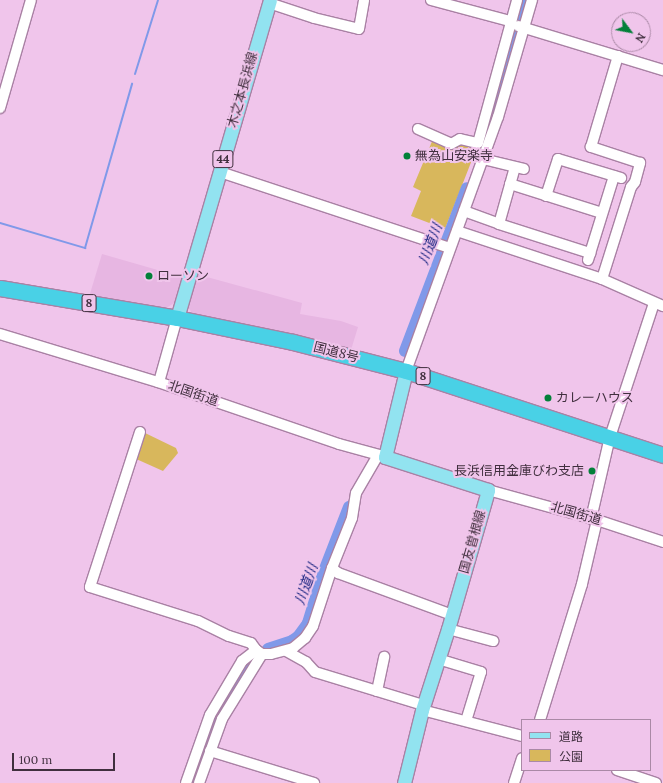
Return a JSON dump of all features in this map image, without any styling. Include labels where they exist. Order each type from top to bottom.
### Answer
[{"type":"highway","name":"国道8号","points":[[0,288],[177,318],[293,342],[406,370],[663,455]]},
{"type":"main road","name":"木之本長浜線","points":[[177,318],[269,2]]},
{"type":"main road","points":[[406,370],[381,456],[488,490]]},
{"type":"main road","name":"国友曽根線","points":[[404,783],[422,708],[448,629],[488,490]]},
{"type":"street","points":[[0,108],[31,0]]},
{"type":"street","points":[[269,2],[314,18],[359,29],[364,0]]},
{"type":"street","points":[[431,0],[663,70]]},
{"type":"street","points":[[406,370],[447,247],[457,231],[491,137],[515,25],[517,0]]},
{"type":"street","points":[[418,129],[451,144],[460,139],[478,143],[515,25],[532,0]]},
{"type":"street","points":[[602,279],[640,163],[591,147],[618,56]]},
{"type":"street","points":[[480,133],[491,137]]},
{"type":"street","points":[[483,159],[519,168],[510,184],[499,224]]},
{"type":"street","points":[[464,211],[589,256],[602,214],[617,177],[558,159],[546,196]]},
{"type":"street","points":[[220,172],[447,247]]},
{"type":"street","points":[[510,184],[602,214]]},
{"type":"street","points":[[457,231],[602,279],[659,305],[610,437],[580,591],[540,719]]},
{"type":"street","points":[[159,382],[177,318]]},
{"type":"street","name":"北国街道","points":[[0,334],[159,382],[338,444],[381,456]]},
{"type":"street","points":[[140,432],[90,587],[198,621],[229,636],[251,643],[259,652]]},
{"type":"street","points":[[186,783],[210,714],[242,661],[259,652],[286,651],[302,642],[313,626],[332,568],[352,518],[356,493],[381,456]]},
{"type":"street","name":"北国街道","points":[[488,490],[594,520],[663,542]]},
{"type":"street","points":[[332,568],[338,573],[452,615]]},
{"type":"street","points":[[448,629],[493,641]]},
{"type":"street","points":[[286,651],[306,662],[315,672],[377,691],[422,708],[521,736]]},
{"type":"street","points":[[199,783],[222,719],[259,652]]},
{"type":"street","points":[[377,691],[384,657]]},
{"type":"street","points":[[438,659],[481,672],[466,721]]},
{"type":"street","points":[[210,751],[314,783]]},
{"type":"street","points":[[514,783],[521,761]]},
{"type":"street","points":[[620,771],[656,783]]},
{"type":"shaded area","points":[[102,254],[182,277],[174,303],[168,307],[155,309],[89,297]]},
{"type":"shaded area","points":[[196,274],[302,303],[300,314],[341,321],[358,327],[351,350],[202,318],[192,313],[188,307]]},
{"type":"green space","points":[[433,139],[455,148],[461,143],[477,147],[445,229],[411,216],[421,191],[413,187]]},
{"type":"green space","points":[[143,432],[176,448],[178,453],[163,471],[134,458]]},
{"type":"waterway","points":[[135,74],[158,0]]},
{"type":"waterway","name":"川道川","points":[[488,130],[523,0]]},
{"type":"waterway","points":[[0,223],[85,248],[132,84]]},
{"type":"waterway","name":"川道川","points":[[405,351],[467,188]]},
{"type":"waterway","name":"川道川","points":[[268,649],[292,641],[298,637],[308,623],[323,574],[349,507]]},
{"type":"waterway","name":"川道川","points":[[192,783],[216,717],[253,657]]},
{"type":"place","name":"無為山安楽寺","points":[[407,156]]},
{"type":"place","name":"ローソン","points":[[149,276]]},
{"type":"place","name":"カレーハウス","points":[[548,398]]},
{"type":"place","name":"長浜信用金庫びわ支店","points":[[592,471]]}]
